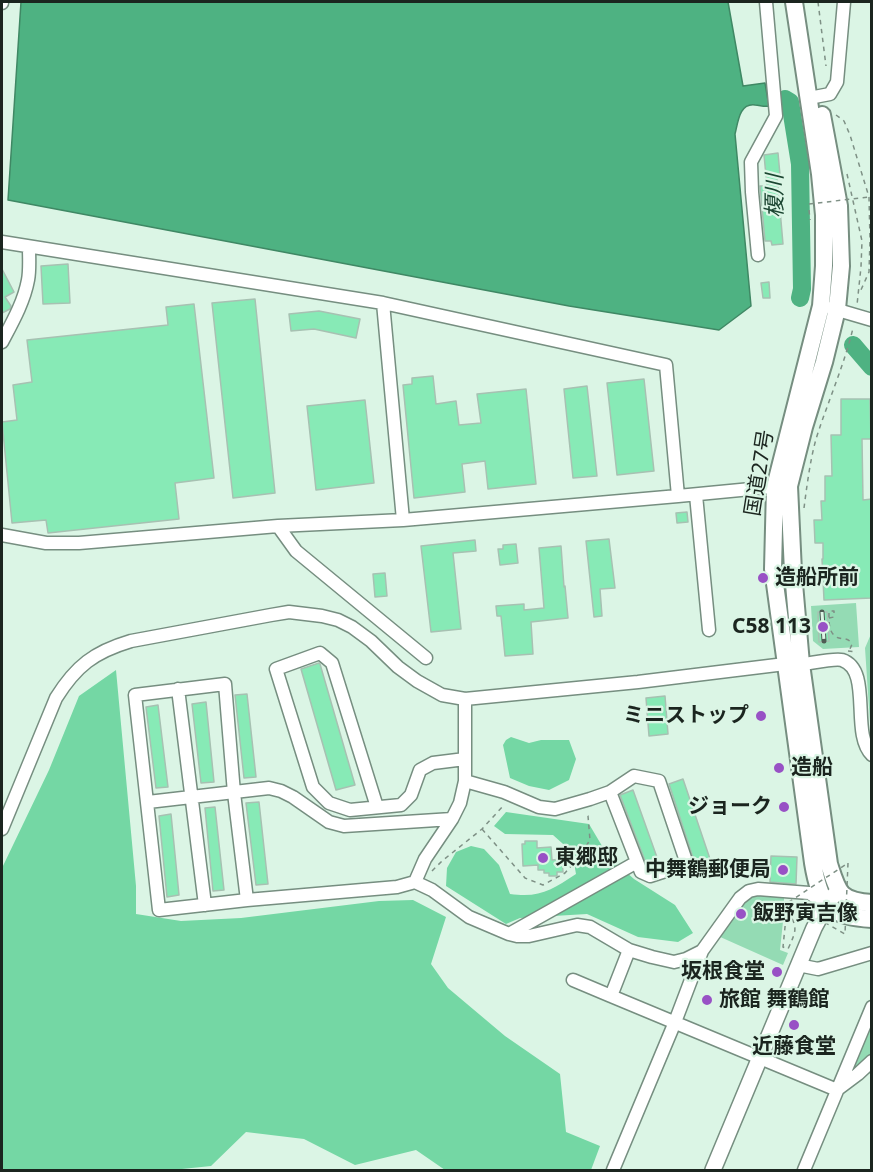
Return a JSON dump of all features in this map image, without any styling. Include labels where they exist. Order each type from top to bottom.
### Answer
[{"type":"highway","name":"国道27号","points":[[794,2],[814,97]]},
{"type":"highway","name":"国道27号","points":[[806,2],[825,215],[824,266],[829,307],[782,486],[773,569],[793,664],[829,864],[838,891]]},
{"type":"highway","name":"国道27号","points":[[793,664],[813,863],[817,882],[827,904]]},
{"type":"highway","points":[[838,891],[850,899],[872,903]]},
{"type":"highway","points":[[827,904],[838,912],[872,919]]},
{"type":"main road","points":[[713,1170],[814,928],[827,904],[838,891]]},
{"type":"street","points":[[758,255],[751,162],[776,116],[766,2]]},
{"type":"street","points":[[814,97],[830,94],[837,82],[843,2]]},
{"type":"street","points":[[2,242],[382,303],[666,365],[678,496]]},
{"type":"street","points":[[2,342],[23,298],[29,279],[29,247]]},
{"type":"street","points":[[382,303],[403,520]]},
{"type":"street","points":[[829,307],[872,320]]},
{"type":"street","points":[[2,535],[46,543],[79,543],[278,526],[403,520],[782,486]]},
{"type":"street","points":[[696,495],[709,630]]},
{"type":"street","points":[[278,526],[296,551],[426,658]]},
{"type":"street","points":[[2,828],[56,698],[80,666],[112,647],[131,641],[290,612],[338,620],[371,641],[417,681],[442,694],[465,699],[842,660],[853,668],[860,681],[863,739],[867,751],[872,755]]},
{"type":"street","points":[[377,807],[332,663],[320,652],[276,669],[313,787],[329,803],[350,810],[401,805],[411,795],[420,770],[433,763],[465,759]]},
{"type":"street","points":[[247,900],[234,793],[225,684],[135,694],[159,910],[397,887],[417,883],[432,890],[469,917],[517,936],[529,936],[577,925],[590,927],[629,950],[674,962],[702,951]]},
{"type":"street","points":[[178,689],[205,905]]},
{"type":"street","points":[[417,883],[425,859],[460,803],[465,781],[465,699]]},
{"type":"street","points":[[465,781],[539,807],[555,809],[610,792],[634,776],[659,781],[687,864],[650,876],[641,872],[610,792]]},
{"type":"street","points":[[148,802],[268,788],[281,791],[329,822],[344,826],[452,819]]},
{"type":"street","points":[[509,934],[637,862]]},
{"type":"street","points":[[613,1170],[702,951],[740,898],[749,891],[758,889],[809,893],[827,904]]},
{"type":"street","points":[[611,996],[629,950]]},
{"type":"street","points":[[798,965],[818,969],[872,953]]},
{"type":"street","points":[[573,980],[837,1090]]},
{"type":"street","points":[[804,1170],[872,1007]]},
{"type":"street","points":[[837,1090],[872,1061]]},
{"type":"path","points":[[818,2],[827,72]]},
{"type":"path","points":[[837,125],[835,114],[844,121],[869,197],[869,272],[859,295]]},
{"type":"path","points":[[803,514],[807,481],[816,442],[848,350],[859,295],[862,241],[847,172]]},
{"type":"path","points":[[809,204],[869,197]]},
{"type":"path","points":[[829,618],[831,631],[836,638],[850,641],[852,644],[850,650]]},
{"type":"path","points":[[840,651],[857,652]]},
{"type":"path","points":[[417,883],[482,829],[513,796]]},
{"type":"path","points":[[482,829],[525,878],[543,885],[565,873],[590,840],[585,800]]},
{"type":"path","points":[[786,917],[783,947],[788,949],[796,932],[796,926],[786,906],[789,902],[848,863],[845,934],[789,902]]},
{"type":"shaded area","points":[[21,2],[728,2],[743,86],[765,83],[769,106],[750,105],[742,110],[735,134],[751,306],[719,330],[569,306],[8,200]]},
{"type":"shaded area","points":[[856,603],[859,647],[823,649],[813,641],[811,606]]},
{"type":"shaded area","points":[[871,634],[871,738],[865,648]]},
{"type":"shaded area","points":[[116,670],[136,886],[136,914],[181,921],[241,918],[379,901],[413,900],[446,917],[431,964],[448,988],[505,1036],[560,1074],[566,1132],[600,1146],[591,1170],[445,1170],[416,1150],[355,1165],[304,1139],[246,1132],[211,1166],[180,1170],[2,1170],[2,868],[49,770],[79,696]]},
{"type":"shaded area","points":[[511,737],[529,743],[541,740],[569,740],[576,759],[569,780],[549,790],[529,786],[510,778],[503,745]]},
{"type":"shaded area","points":[[506,812],[589,824],[608,856],[634,879],[675,905],[693,933],[678,942],[638,937],[587,914],[520,918],[506,924],[446,886],[447,868],[456,852],[471,846],[484,849],[499,865],[510,894],[530,895],[545,892],[576,874],[572,852],[553,835],[505,834],[494,826]]},
{"type":"shaded area","points":[[749,895],[784,896],[780,950],[788,953],[783,965],[718,936]]},
{"type":"shaded area","points":[[871,1021],[871,1074],[852,1067]]},
{"type":"building","points":[[778,153],[780,175],[777,175],[783,244],[772,245],[771,241],[765,241],[760,186],[767,186],[764,155]]},
{"type":"building","points":[[68,264],[70,303],[43,304],[41,266]]},
{"type":"building","points":[[2,269],[14,292],[5,297],[11,306],[2,313]]},
{"type":"building","points":[[769,282],[770,298],[763,298],[761,283]]},
{"type":"building","points":[[255,299],[275,493],[233,498],[212,303]]},
{"type":"building","points":[[194,304],[214,478],[175,483],[179,519],[48,533],[46,520],[12,523],[2,422],[17,420],[13,385],[32,382],[27,340],[168,325],[166,307]]},
{"type":"building","points":[[319,311],[360,319],[356,338],[314,329],[291,331],[289,314]]},
{"type":"building","points":[[433,376],[436,404],[456,401],[459,425],[481,423],[477,394],[526,389],[536,484],[488,489],[485,461],[462,464],[465,492],[414,498],[403,385],[412,384],[412,378]]},
{"type":"building","points":[[644,379],[654,471],[617,475],[607,383]]},
{"type":"building","points":[[587,386],[597,476],[573,478],[564,389]]},
{"type":"building","points":[[841,399],[870,399],[871,439],[862,439],[863,500],[872,499],[872,598],[824,600],[823,543],[815,543],[814,520],[822,520],[821,501],[825,501],[825,476],[832,476],[831,435],[841,435]]},
{"type":"building","points":[[365,400],[374,483],[316,490],[307,406]]},
{"type":"building","points":[[687,512],[688,522],[677,523],[676,513]]},
{"type":"building","points":[[609,539],[615,588],[600,589],[602,616],[594,617],[586,541]]},
{"type":"building","points":[[475,540],[476,551],[453,553],[461,629],[431,632],[421,546]]},
{"type":"building","points":[[516,544],[518,563],[500,565],[498,549],[503,549],[503,545]]},
{"type":"building","points":[[561,546],[568,618],[531,622],[533,654],[505,656],[501,616],[497,616],[496,606],[524,604],[524,610],[544,608],[539,548]]},
{"type":"building","points":[[385,573],[387,596],[375,597],[373,574]]},
{"type":"building","points":[[818,612],[827,612],[829,641],[819,642]]},
{"type":"building","points":[[319,663],[355,785],[336,790],[301,669]]},
{"type":"building","points":[[247,694],[256,777],[244,778],[235,695]]},
{"type":"building","points":[[665,696],[668,734],[649,736],[646,698]]},
{"type":"building","points":[[206,702],[214,782],[201,783],[192,704]]},
{"type":"building","points":[[158,705],[168,787],[156,788],[146,707]]},
{"type":"building","points":[[683,779],[710,859],[695,864],[669,784]]},
{"type":"building","points":[[633,790],[659,863],[649,866],[647,866],[620,795]]},
{"type":"building","points":[[259,802],[268,884],[256,885],[246,803]]},
{"type":"building","points":[[215,807],[224,890],[213,891],[205,808]]},
{"type":"building","points":[[171,814],[179,895],[167,897],[159,816]]},
{"type":"building","points":[[525,841],[537,841],[537,848],[551,847],[552,860],[562,859],[563,872],[557,872],[557,876],[549,876],[549,873],[544,873],[544,870],[538,870],[538,865],[523,866],[522,844],[525,844]]},
{"type":"building","points":[[771,856],[797,857],[796,884],[770,882]]},
{"type":"waterway","name":"榎川","points":[[785,99],[790,102],[800,164],[802,289],[800,298]]},
{"type":"waterway","name":"榎川","points":[[853,345],[872,367]]},
{"type":"railway","points":[[822,612],[824,641]]},
{"type":"place","name":"造船所前","points":[[763,578]]},
{"type":"place","name":"C58 113","points":[[823,627]]},
{"type":"place","name":"ミニストップ","points":[[761,716]]},
{"type":"place","name":"造船","points":[[779,768]]},
{"type":"place","name":"ジョーク","points":[[784,807]]},
{"type":"place","name":"東郷邸","points":[[543,858]]},
{"type":"place","name":"中舞鶴郵便局","points":[[783,870]]},
{"type":"place","name":"飯野寅吉像","points":[[741,914]]},
{"type":"place","name":"坂根食堂","points":[[777,972]]},
{"type":"place","name":"旅館 舞鶴館","points":[[707,1000]]},
{"type":"place","name":"近藤食堂","points":[[794,1025]]}]
